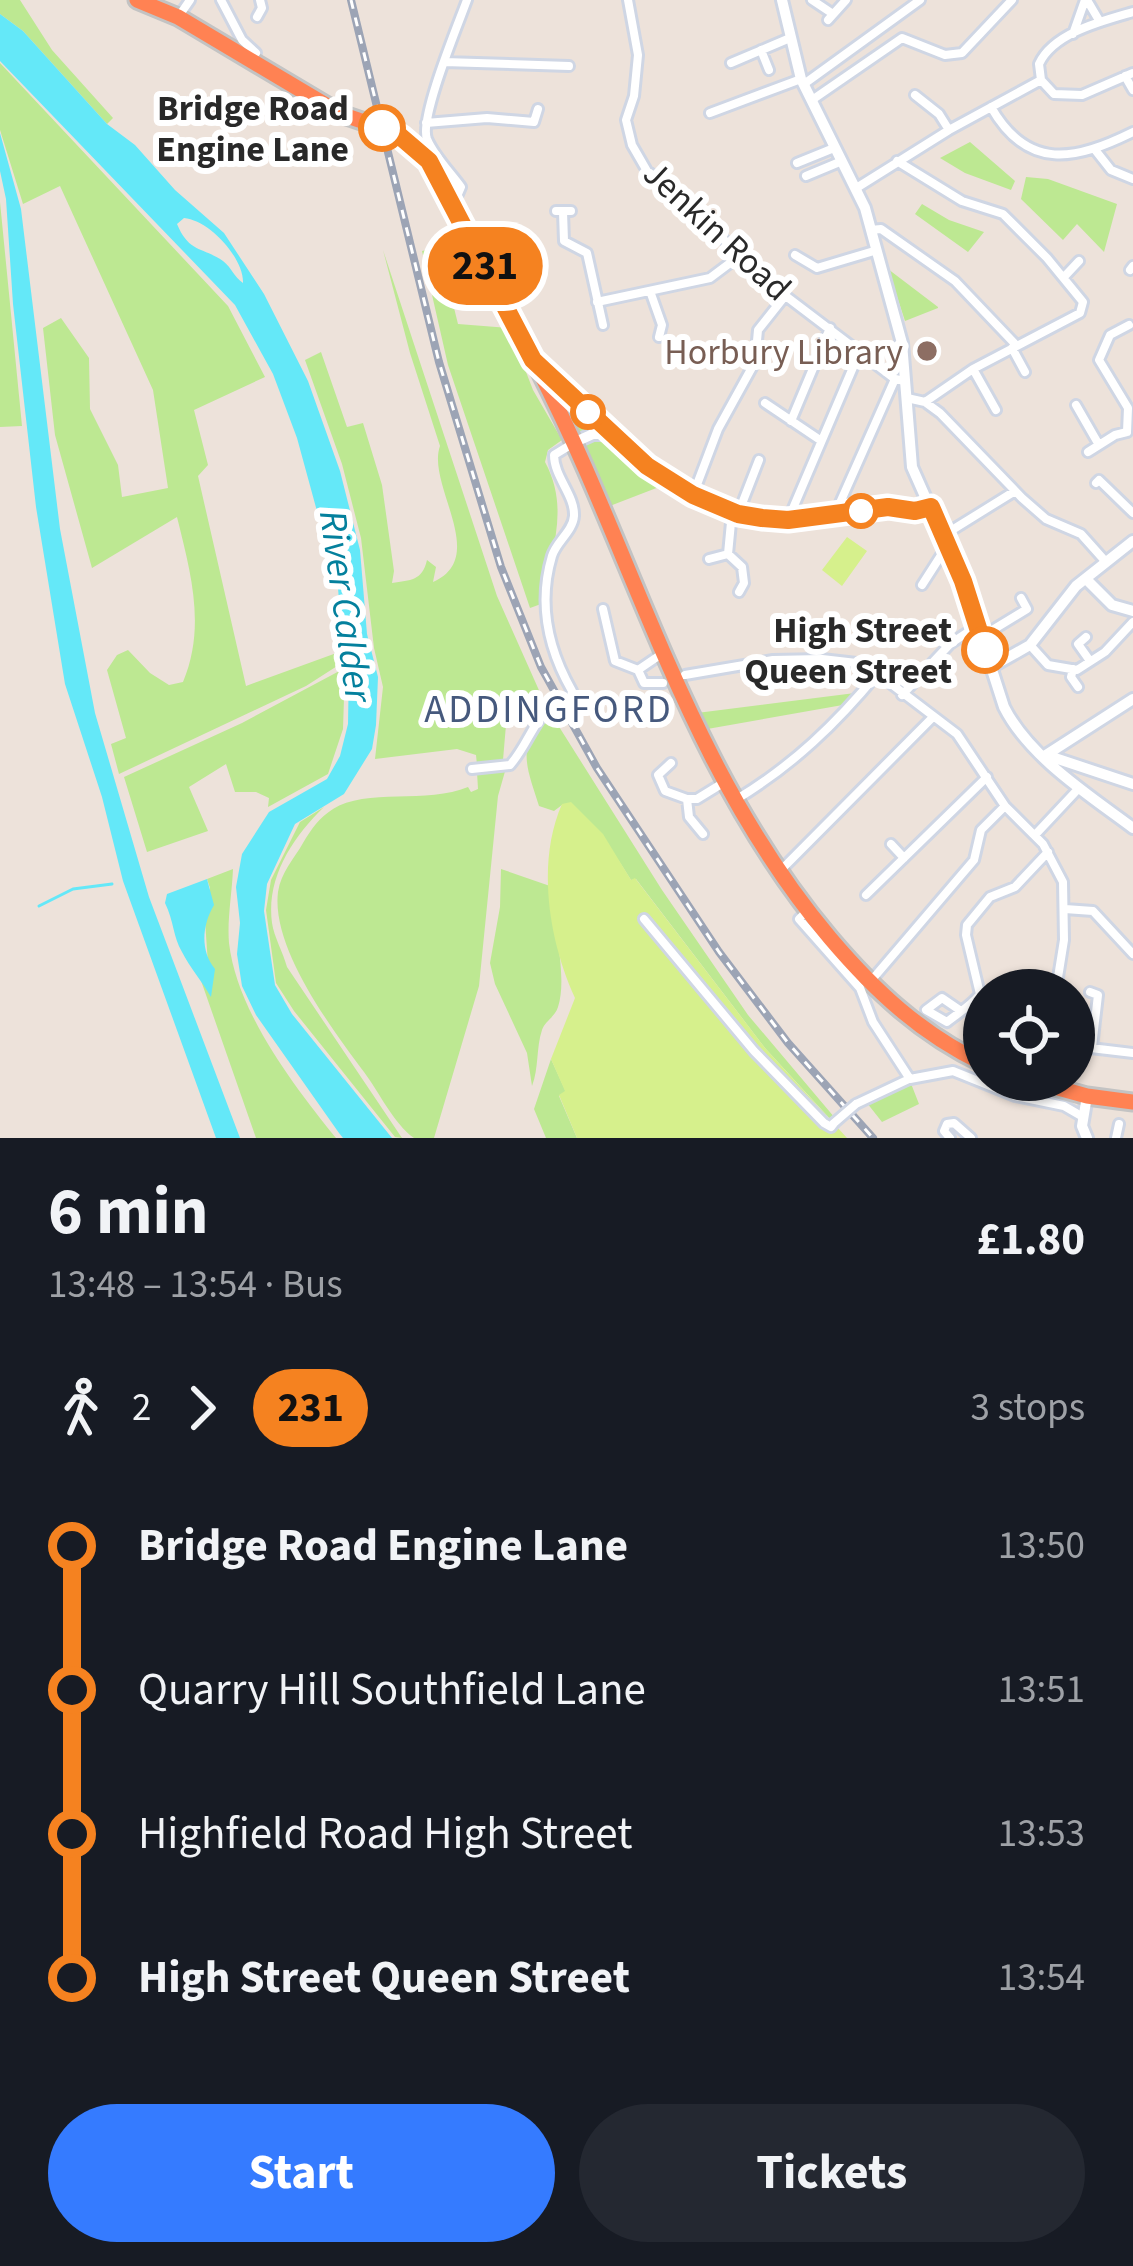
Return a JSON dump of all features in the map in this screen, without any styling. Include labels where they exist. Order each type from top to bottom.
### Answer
[{"type":"highway","points":[[137,0],[178,17],[341,114],[401,137],[429,161],[574,443],[733,801],[778,873],[869,983],[926,1033],[963,1053]]},
{"type":"highway","points":[[1095,1097],[1133,1102]]},
{"type":"main road","points":[[785,0],[802,82],[858,187],[902,343],[901,380],[908,398],[912,467],[983,632],[991,668],[1013,723],[1079,787],[1133,828]]},
{"type":"main road","points":[[533,360],[647,466],[693,495],[735,513],[788,520],[888,507],[915,511],[931,507]]},
{"type":"main road","points":[[574,443],[593,434],[611,435]]},
{"type":"main road","points":[[991,668],[1030,645],[1047,618],[1085,578],[1133,542]]},
{"type":"main road","points":[[1085,578],[1112,605],[1133,611]]},
{"type":"main road","points":[[1046,755],[1133,698]]},
{"type":"main road","points":[[1046,755],[1133,784]]},
{"type":"main road","points":[[1087,1101],[1083,1117],[1087,1138]]},
{"type":"street","points":[[178,17],[190,0]]},
{"type":"street","points":[[221,0],[242,40],[256,53]]},
{"type":"street","points":[[257,17],[260,0]]},
{"type":"street","points":[[453,204],[461,187],[428,141],[426,124],[467,0]]},
{"type":"street","name":"Jenkin Road","points":[[628,0],[638,55],[634,96],[627,110],[628,131],[647,171],[689,202],[738,257],[785,296],[901,380]]},
{"type":"street","points":[[812,0],[831,17],[845,0]]},
{"type":"street","points":[[710,113],[802,82],[920,0]]},
{"type":"street","points":[[811,101],[902,38],[945,55],[962,53],[1012,0]]},
{"type":"street","points":[[1086,0],[1100,22]]},
{"type":"street","points":[[1073,35],[1086,0]]},
{"type":"street","points":[[1133,12],[1055,44],[1042,57],[1038,71],[1054,94],[1073,97],[1129,75],[1133,90]]},
{"type":"street","points":[[731,63],[791,38]]},
{"type":"street","points":[[761,50],[769,70]]},
{"type":"street","points":[[444,62],[569,67]]},
{"type":"street","points":[[858,187],[1041,80]]},
{"type":"street","points":[[915,94],[950,130]]},
{"type":"street","points":[[991,107],[1008,132],[1041,151],[1065,155],[1096,151],[1133,132]]},
{"type":"street","points":[[426,124],[487,118],[534,122],[538,109]]},
{"type":"street","points":[[797,163],[834,148]]},
{"type":"street","points":[[1096,151],[1111,170],[1133,179]]},
{"type":"street","points":[[806,176],[842,161]]},
{"type":"street","points":[[897,161],[962,201],[1004,214],[1064,278],[1083,307],[925,402]]},
{"type":"street","points":[[563,212],[564,241],[587,253],[603,326]]},
{"type":"street","points":[[870,230],[881,229],[955,281],[1014,347],[1025,373]]},
{"type":"street","points":[[795,255],[817,268],[874,251]]},
{"type":"street","points":[[597,302],[710,278],[738,257]]},
{"type":"street","points":[[1064,278],[1079,261]]},
{"type":"street","points":[[650,291],[662,325],[659,337]]},
{"type":"street","points":[[693,495],[718,429],[758,356],[758,330],[785,296]]},
{"type":"street","points":[[1088,452],[1130,436],[1131,407],[1099,360],[1116,327],[1129,326]]},
{"type":"street","points":[[791,421],[830,328]]},
{"type":"street","points":[[788,520],[860,350]]},
{"type":"street","points":[[974,369],[996,410]]},
{"type":"street","points":[[835,514],[901,380]]},
{"type":"street","points":[[908,398],[925,402],[1046,519],[1082,534],[1107,563]]},
{"type":"street","points":[[766,403],[820,440]]},
{"type":"street","points":[[1076,406],[1099,445]]},
{"type":"street","points":[[472,769],[510,765],[530,727],[548,708],[570,698],[572,691],[556,660],[544,610],[551,559],[574,512],[554,466],[554,455],[574,443]]},
{"type":"street","points":[[728,554],[735,513],[757,477],[759,460]]},
{"type":"street","points":[[1096,483],[1099,480],[1133,514]]},
{"type":"street","points":[[922,585],[946,540],[1015,491]]},
{"type":"street","points":[[710,559],[728,554]]},
{"type":"street","points":[[728,554],[742,567],[746,587]]},
{"type":"street","points":[[902,695],[950,644],[1028,609],[1021,598]]},
{"type":"street","points":[[603,609],[615,661],[638,670],[644,683],[662,683]]},
{"type":"street","points":[[1030,645],[1048,665],[1073,670],[1105,652],[1133,622]]},
{"type":"street","points":[[1086,637],[1078,644],[1090,661]]},
{"type":"street","points":[[638,670],[663,652]]},
{"type":"street","points":[[685,675],[772,660],[866,664],[965,741],[1005,806],[1048,852],[1063,882],[1058,969]]},
{"type":"street","points":[[1073,670],[1071,677],[1078,687]]},
{"type":"street","points":[[733,801],[779,773],[829,731],[878,673]]},
{"type":"street","points":[[778,873],[933,717]]},
{"type":"street","points":[[671,763],[658,776],[665,790],[687,799],[697,799],[723,783]]},
{"type":"street","points":[[870,894],[987,777]]},
{"type":"street","points":[[1035,835],[1079,787]]},
{"type":"street","points":[[687,799],[689,818],[703,834]]},
{"type":"street","points":[[869,983],[974,860],[981,830],[1005,806]]},
{"type":"street","points":[[891,844],[904,858]]},
{"type":"street","points":[[961,1011],[980,994],[967,925],[990,897],[1015,887],[1048,852]]},
{"type":"street","points":[[1065,909],[1089,909],[1133,954]]},
{"type":"street","points":[[808,911],[799,919],[860,988],[873,1022],[910,1079]]},
{"type":"street","points":[[644,920],[754,1051],[831,1127],[856,1104],[910,1079],[953,1071],[995,1089],[1064,1106],[1083,1117]]},
{"type":"street","points":[[1095,1047],[1133,1053]]},
{"type":"street","points":[[950,1138],[944,1131],[954,1123],[971,1138]]},
{"type":"street","points":[[1116,1138],[1119,1124]]},
{"type":"green space","points":[[0,0],[20,0],[52,50],[113,118],[107,124],[23,31],[0,14]]},
{"type":"green space","points":[[0,63],[228,306],[265,377],[194,410],[208,465],[198,476],[246,686],[342,651],[345,661],[306,686],[119,774],[111,744],[126,738],[107,670],[117,655],[128,650],[169,685],[183,682],[194,641],[191,580],[177,517],[92,568],[55,435],[43,328],[61,318],[89,358],[90,409],[118,465],[122,497],[168,488],[153,390],[60,186],[23,204],[0,130]]},
{"type":"green space","points":[[970,142],[1015,181],[1011,190],[940,158]]},
{"type":"green space","points":[[1026,177],[1048,179],[1117,204],[1104,252],[1077,224],[1063,240],[1021,199]]},
{"type":"green space","points":[[0,202],[22,426],[0,427]]},
{"type":"green space","points":[[922,204],[984,232],[968,252],[915,214]]},
{"type":"green space","points":[[439,247],[458,324],[509,328],[533,390],[562,440],[548,450],[545,462],[558,515],[541,604],[530,608],[448,365],[422,251]]},
{"type":"green space","points":[[383,250],[497,596],[546,706],[530,718],[507,713],[503,760],[477,765],[476,755],[457,749],[375,759],[383,687],[361,538],[342,464],[305,360],[321,352],[347,427],[363,423],[382,485],[392,583],[419,576],[427,560],[436,567],[433,582],[449,571],[457,538],[441,480],[440,446]]},
{"type":"green space","points":[[888,269],[938,307],[938,308],[905,321]]},
{"type":"green space","points":[[533,360],[672,482],[602,509]]},
{"type":"green space","points":[[847,537],[867,551],[842,586],[822,570]]},
{"type":"green space","points":[[345,668],[343,729],[328,774],[268,807],[269,798],[256,792],[235,792],[226,764],[189,787],[208,831],[147,852],[124,777],[242,723]]},
{"type":"green space","points":[[863,692],[854,703],[696,731],[689,714]]},
{"type":"green space","points":[[551,714],[748,1015],[835,1118],[832,1121],[765,1048],[594,828],[562,805],[554,811],[539,806],[528,768],[528,746]]},
{"type":"green space","points":[[506,768],[498,796],[479,986],[434,1138],[414,1138],[393,1116],[306,987],[284,938],[278,892],[288,866],[313,828],[333,809],[362,799],[435,795],[468,787],[471,792],[478,789],[477,772]]},
{"type":"green space","points":[[571,802],[603,834],[631,880],[635,878],[765,1048],[847,1138],[577,1138],[559,1095],[565,1091],[551,1059],[575,998],[558,952],[548,876],[554,827],[562,804]]},
{"type":"green space","points":[[324,807],[292,845],[277,875],[271,906],[273,928],[287,967],[402,1138],[395,1137],[276,983],[266,910],[271,880],[300,822]]},
{"type":"green space","points":[[233,869],[229,943],[243,995],[286,1072],[336,1138],[256,1138],[198,972],[210,994],[207,879]]},
{"type":"green space","points":[[501,869],[550,886],[561,995],[557,1010],[542,1030],[532,1086],[527,1053],[490,963]]},
{"type":"green space","points":[[551,1059],[566,1092],[559,1096],[577,1138],[546,1138],[534,1109]]},
{"type":"green space","points":[[910,1081],[919,1104],[882,1122],[867,1103]]},
{"type":"water","name":"River Calder","points":[[0,14],[23,31],[107,124],[135,145],[175,190],[224,233],[264,294],[308,381],[340,471],[360,550],[367,634],[378,677],[376,725],[372,749],[344,794],[295,824],[267,884],[264,911],[275,985],[292,1014],[392,1138],[343,1138],[256,1015],[242,986],[237,954],[236,887],[242,854],[269,812],[327,779],[340,756],[348,724],[349,664],[338,588],[297,438],[273,374],[235,305],[0,61]],"holes":[[[184,218],[194,220],[231,252],[243,283],[223,261],[186,240],[177,224]]]},
{"type":"water","points":[[0,133],[21,209],[60,529],[95,713],[149,897],[240,1138],[216,1138],[123,881],[65,684],[36,507],[0,171]]},
{"type":"water","points":[[207,879],[214,905],[204,938],[215,969],[211,997],[179,946],[165,903],[167,894]]},
{"type":"waterway","points":[[39,906],[73,889],[112,884]]},
{"type":"railway","points":[[351,0],[439,362],[501,567],[541,667],[597,768],[719,952],[788,1043],[873,1138]]},
{"type":"bus line","name":"231","points":[[382,128],[429,161],[533,360],[611,435],[672,482],[738,514],[788,520],[888,507],[915,511],[931,507],[963,581],[985,650]]},
{"type":"place","name":"Bridge Road Engine Lane","points":[[382,128]]},
{"type":"place","name":"Horbury Library","points":[[927,351]]},
{"type":"place","name":"High Street Queen Street","points":[[985,650]]},
{"type":"district","name":"ADDINGFORD","points":[[549,708]]}]
